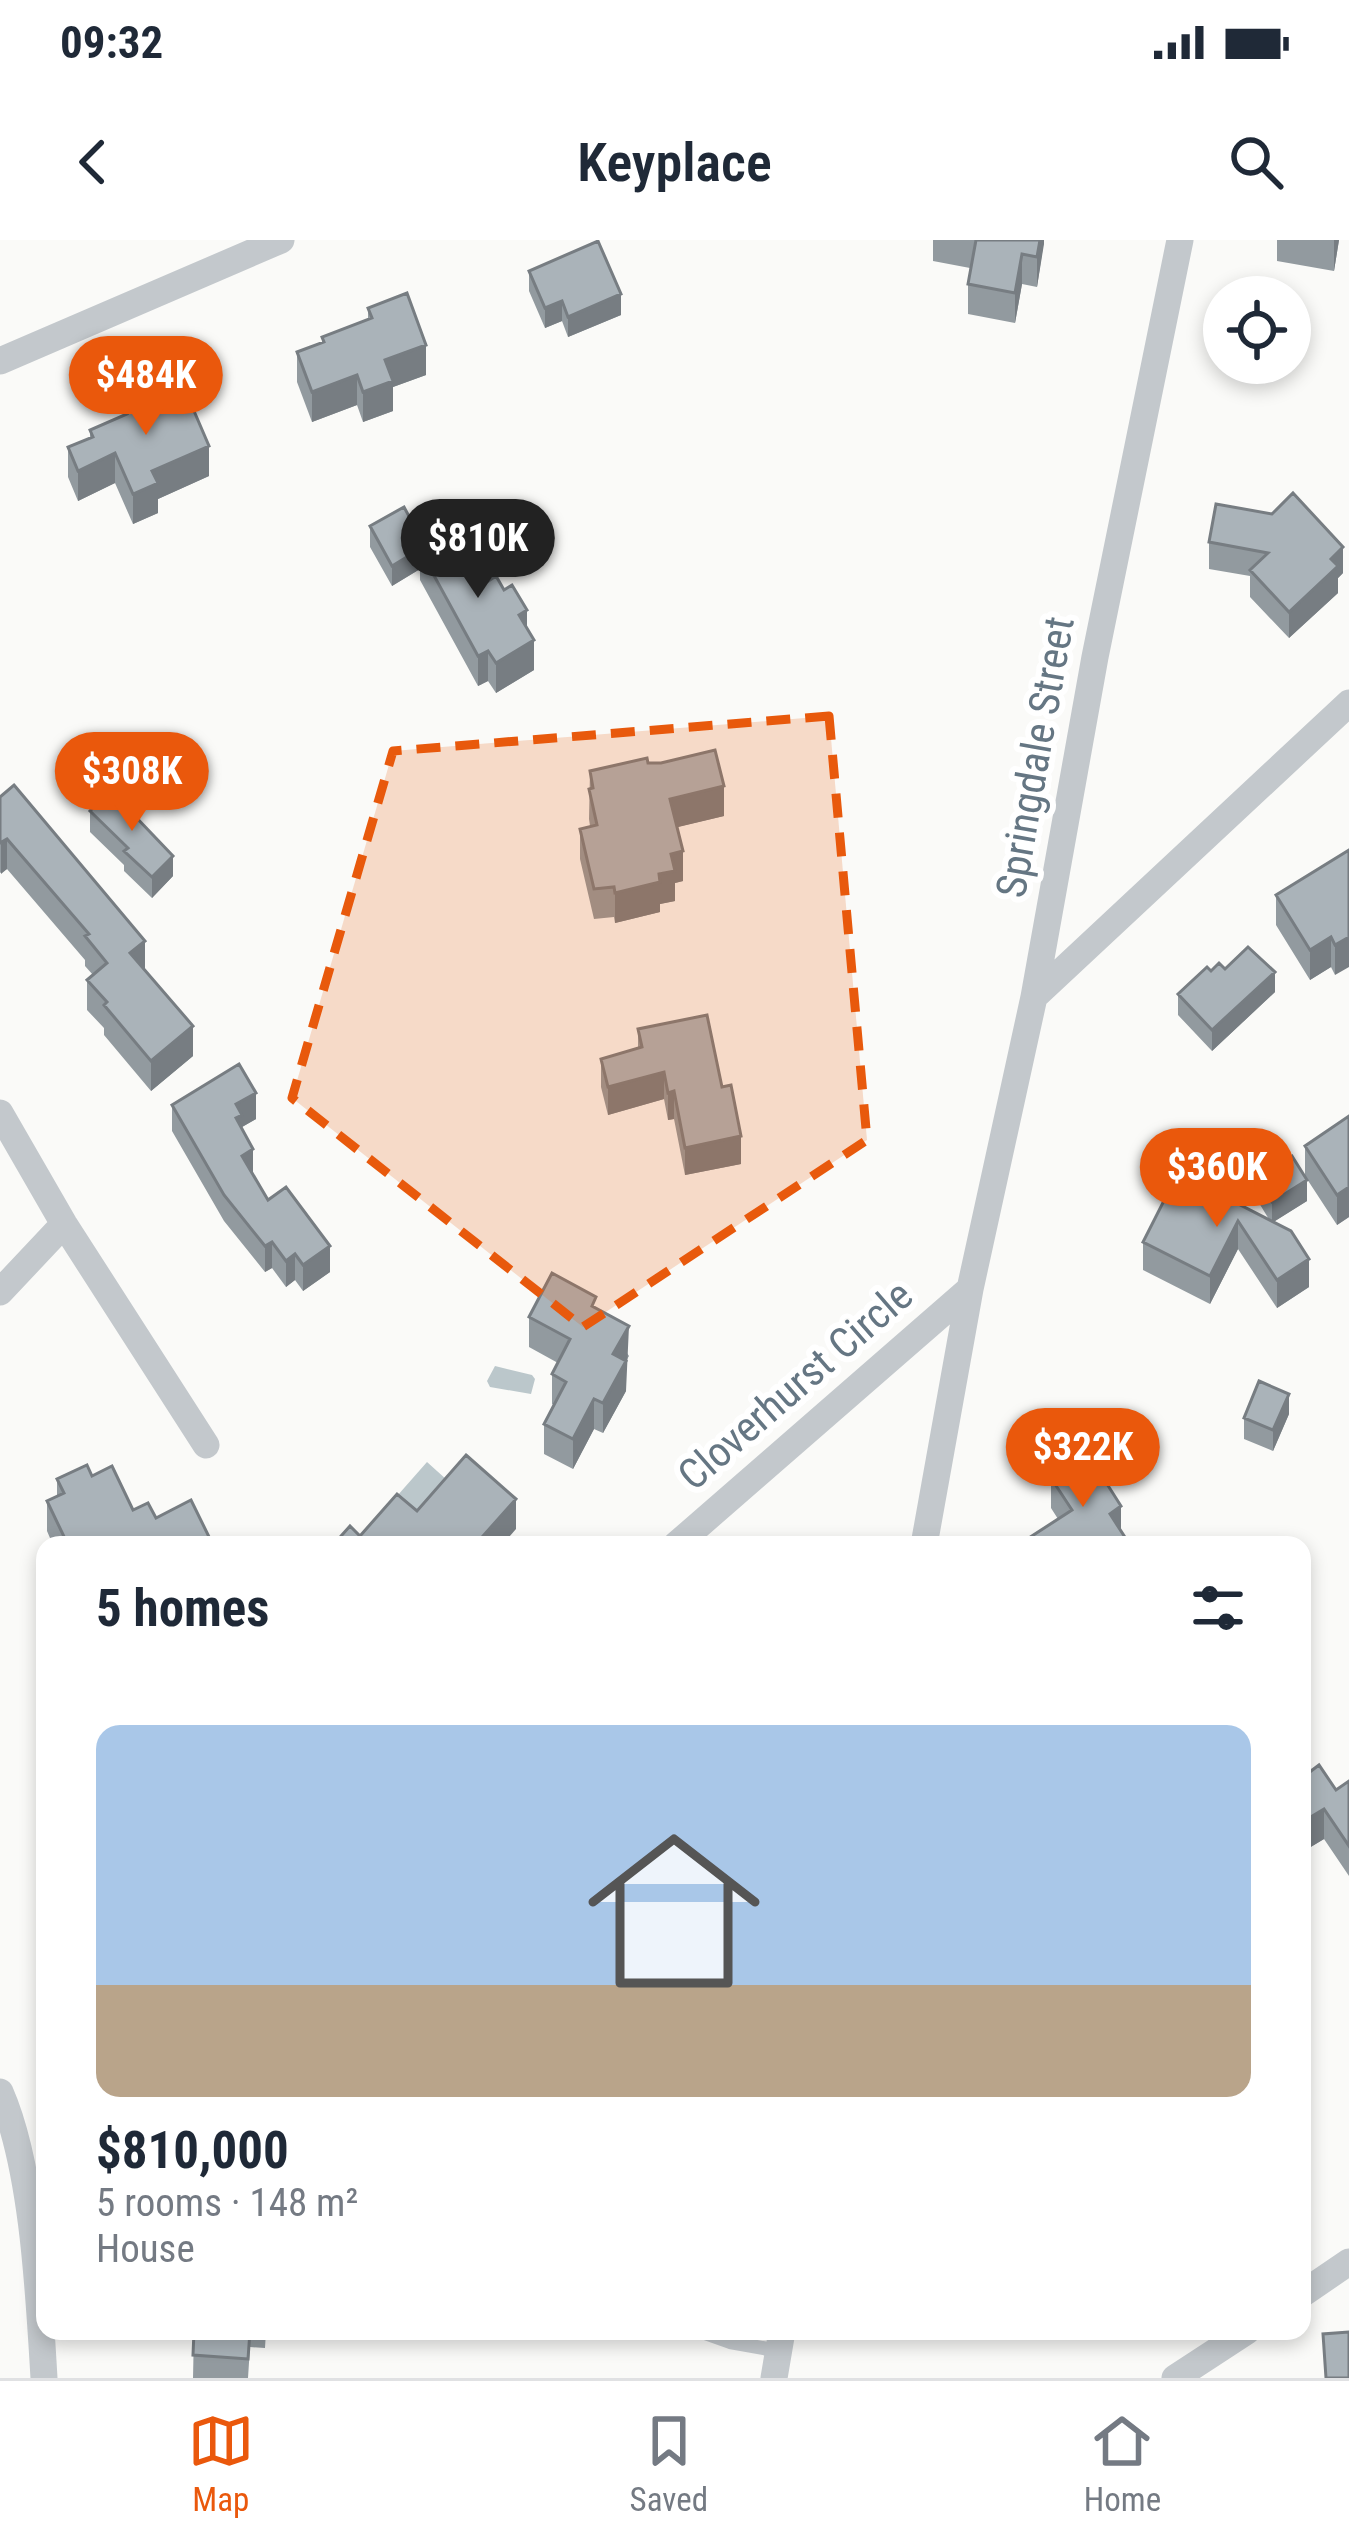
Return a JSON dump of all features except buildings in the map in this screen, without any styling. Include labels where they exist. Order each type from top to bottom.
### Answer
[{"type":"street","points":[[0,361],[280,240]]},
{"type":"street","name":"Springdale Street","points":[[926,1536],[970,1289],[1034,997],[1095,657],[1180,240]]},
{"type":"street","points":[[1034,997],[1346,713]]},
{"type":"street","points":[[0,1112],[64,1224],[206,1445]]},
{"type":"street","points":[[0,1292],[64,1224]]},
{"type":"street","name":"Cloverhurst Circle","points":[[686,1536],[970,1289]]},
{"type":"street","points":[[0,2092],[20,2162],[36,2274]]},
{"type":"street","points":[[1311,2288],[1349,2262]]},
{"type":"street","points":[[42,2340],[44,2378]]},
{"type":"street","points":[[1175,2378],[1233,2340]]},
{"type":"lane","points":[[724,2340],[780,2362]]},
{"type":"highlighted area","points":[[829,716],[867,1140],[583,1327],[292,1098],[393,751]]},
{"type":"shaded area","points":[[495,1366],[532,1375],[531,1394],[490,1387],[487,1381]]},
{"type":"shaded area","points":[[427,1462],[447,1480],[411,1523],[390,1504]]}]
